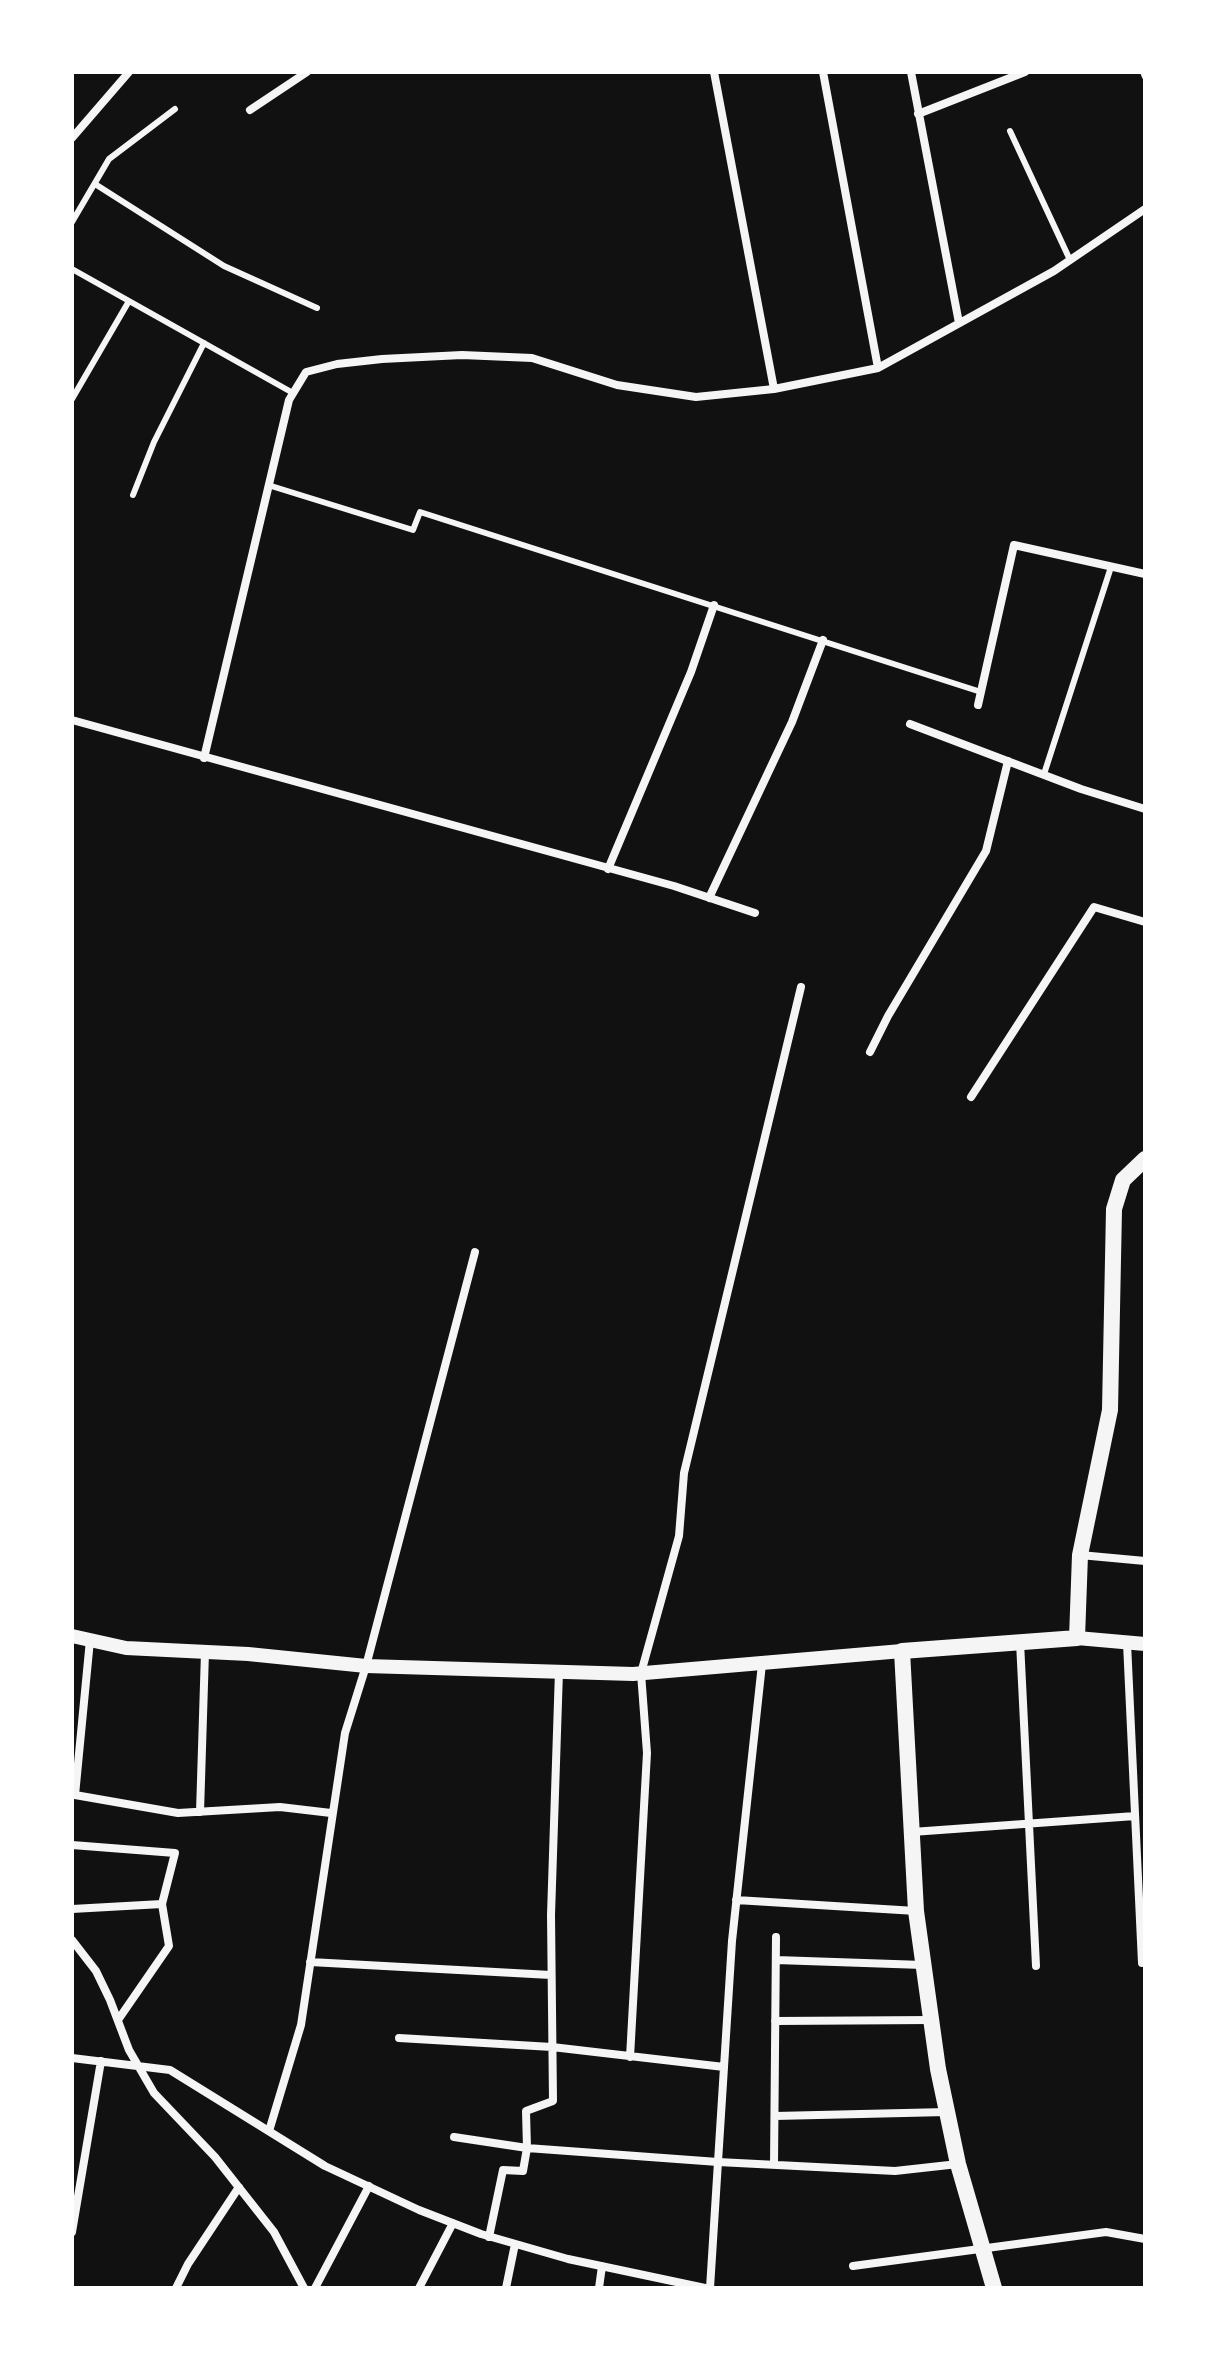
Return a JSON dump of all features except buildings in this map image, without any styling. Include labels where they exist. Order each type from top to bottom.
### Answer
[{"type":"main road","points":[[994,2288],[958,2164],[931,2020],[916,1911],[902,1651],[1077,1638],[1080,1555],[1110,1410],[1114,1209],[1123,1180],[1145,1159]]},
{"type":"street","points":[[72,138],[129,72]]},
{"type":"street","points":[[250,110],[307,72]]},
{"type":"street","points":[[714,72],[774,389]]},
{"type":"street","points":[[823,72],[878,368]]},
{"type":"street","points":[[911,72],[959,323]]},
{"type":"street","points":[[918,114],[1025,72]]},
{"type":"street","points":[[204,758],[289,400],[306,372],[337,364],[462,355],[532,358],[617,385],[696,397],[774,389],[878,368],[1070,260],[1145,209]]},
{"type":"street","points":[[978,705],[1014,545],[1145,574]]},
{"type":"street","points":[[608,869],[691,672],[714,605]]},
{"type":"street","points":[[709,898],[792,722],[823,640]]},
{"type":"street","points":[[72,720],[755,913]]},
{"type":"street","points":[[910,724],[1145,809]]},
{"type":"street","points":[[870,1052],[888,1016],[986,851],[1008,761]]},
{"type":"street","points":[[971,1097],[1094,907],[1145,922]]},
{"type":"street","points":[[630,2057],[647,1753],[641,1673],[679,1536],[684,1473],[801,987]]},
{"type":"street","points":[[269,2131],[301,2025],[345,1733],[366,1666],[475,1252]]},
{"type":"street","points":[[1080,1555],[1145,1561]]},
{"type":"street","points":[[72,1636],[126,1648],[366,1666],[641,1673],[902,1651]]},
{"type":"street","points":[[1077,1638],[1145,1644]]},
{"type":"street","points":[[90,1640],[75,1795],[178,1813],[280,1807],[331,1813]]},
{"type":"street","points":[[1020,1642],[1036,1966]]},
{"type":"street","points":[[1127,1643],[1142,1963]]},
{"type":"street","points":[[200,1812],[205,1652]]},
{"type":"street","points":[[72,2058],[170,2070],[325,2166],[489,2237],[602,2266],[708,2288],[736,1900],[762,1664]]},
{"type":"street","points":[[489,2237],[503,2170],[523,2171],[527,2148],[526,2111],[553,2101],[551,1915],[559,1671]]},
{"type":"street","points":[[912,1832],[1135,1816]]},
{"type":"street","points":[[72,1845],[175,1853],[162,1904],[169,1946],[118,2020]]},
{"type":"street","points":[[736,1900],[916,1911]]},
{"type":"street","points":[[72,1909],[162,1904]]},
{"type":"street","points":[[774,2165],[776,1937]]},
{"type":"street","points":[[72,1940],[96,1971],[137,2065],[154,2093],[215,2157],[274,2232],[304,2288]]},
{"type":"street","points":[[776,1960],[924,1965]]},
{"type":"street","points":[[310,1962],[551,1975]]},
{"type":"street","points":[[775,2021],[931,2020]]},
{"type":"street","points":[[399,2038],[552,2047],[724,2067]]},
{"type":"street","points":[[72,2232],[101,2061]]},
{"type":"street","points":[[775,2116],[947,2112]]},
{"type":"street","points":[[454,2137],[527,2148],[718,2162],[895,2171],[958,2164]]},
{"type":"street","points":[[315,2288],[369,2186]]},
{"type":"street","points":[[176,2288],[188,2264],[239,2187]]},
{"type":"street","points":[[419,2288],[453,2223]]},
{"type":"street","points":[[853,2266],[983,2246],[1106,2232],[1145,2239]]},
{"type":"street","points":[[506,2288],[515,2244]]},
{"type":"street","points":[[599,2288],[602,2266]]},
{"type":"lane","points":[[72,222],[109,159],[175,109]]},
{"type":"lane","points":[[1010,131],[1070,260]]},
{"type":"lane","points":[[95,184],[224,266],[317,308]]},
{"type":"lane","points":[[72,269],[293,393]]},
{"type":"lane","points":[[72,399],[129,301]]},
{"type":"lane","points":[[133,495],[154,442],[204,343]]},
{"type":"lane","points":[[268,485],[413,530],[420,512],[981,692]]},
{"type":"lane","points":[[1044,774],[1111,567]]}]
